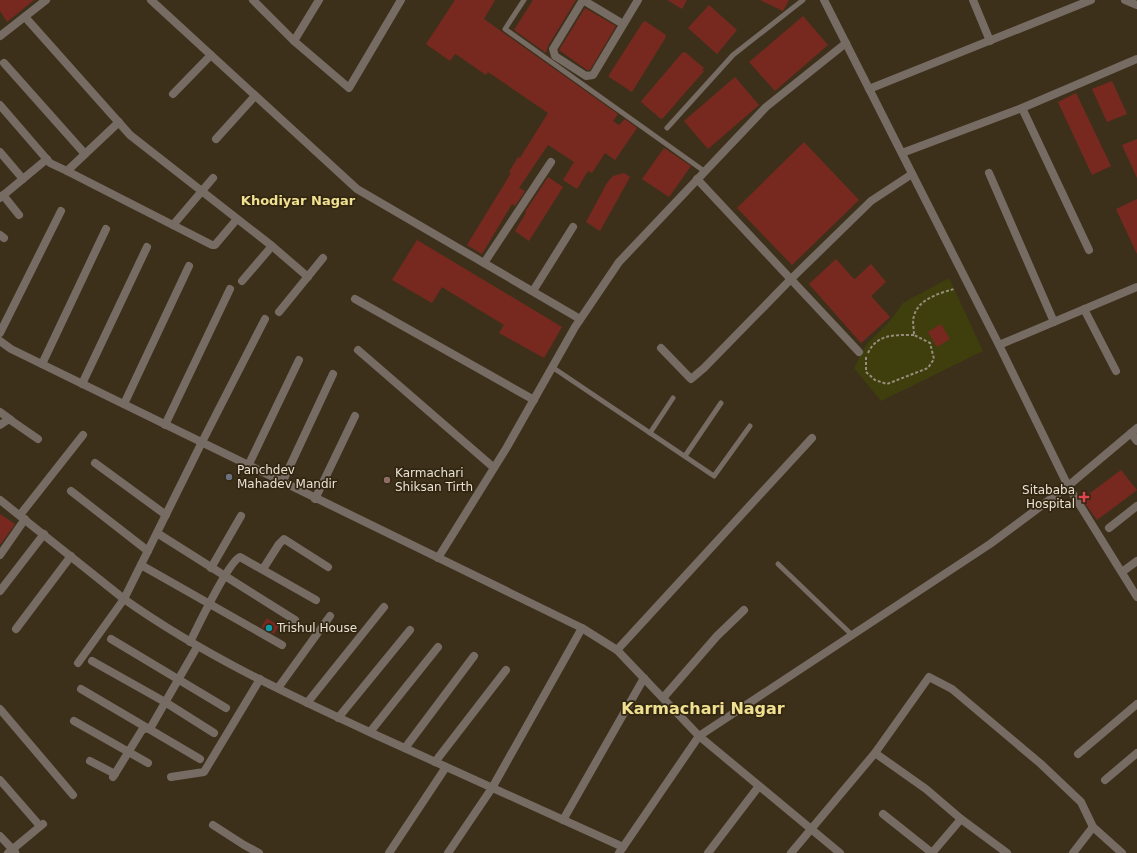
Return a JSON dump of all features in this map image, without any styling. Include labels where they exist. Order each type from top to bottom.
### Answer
[{"type":"street","points":[[0,36],[46,0]]},
{"type":"street","points":[[151,0],[357,189],[580,319]]},
{"type":"street","points":[[253,0],[294,41],[348,88],[401,0]]},
{"type":"street","points":[[294,41],[319,0]]},
{"type":"street","points":[[623,24],[583,0],[553,49],[553,52],[555,56],[586,76],[593,74],[638,0]]},
{"type":"street","points":[[824,0],[1000,345],[1068,486],[1137,597]]},
{"type":"street","points":[[973,0],[990,41]]},
{"type":"street","points":[[869,89],[1091,0]]},
{"type":"street","points":[[1126,0],[1137,5]]},
{"type":"street","points":[[25,17],[130,134],[272,246],[308,277]]},
{"type":"street","points":[[438,558],[534,400],[580,319],[619,262],[766,107],[846,43]]},
{"type":"street","points":[[173,94],[211,55]]},
{"type":"street","points":[[902,153],[1022,108],[1137,59]]},
{"type":"street","points":[[4,63],[85,154]]},
{"type":"street","points":[[216,139],[255,96]]},
{"type":"street","points":[[0,105],[50,163],[212,245],[237,219]]},
{"type":"street","points":[[1022,108],[1089,250]]},
{"type":"street","points":[[67,171],[118,122]]},
{"type":"street","points":[[0,152],[23,179]]},
{"type":"street","points":[[19,216],[2,197],[47,159]]},
{"type":"street","points":[[484,263],[551,162]]},
{"type":"street","points":[[989,173],[1054,322]]},
{"type":"street","points":[[661,348],[691,379],[704,368],[791,279],[871,201],[912,174]]},
{"type":"street","points":[[172,225],[213,178]]},
{"type":"street","points":[[697,179],[859,352]]},
{"type":"street","points":[[0,333],[61,211]]},
{"type":"street","points":[[532,292],[573,227]]},
{"type":"street","points":[[42,364],[106,229]]},
{"type":"street","points":[[242,281],[272,246]]},
{"type":"street","points":[[82,384],[147,248]]},
{"type":"street","points":[[279,312],[322,258]]},
{"type":"street","points":[[124,404],[189,266]]},
{"type":"street","points":[[165,426],[230,289]]},
{"type":"street","points":[[1000,345],[1084,309],[1136,290]]},
{"type":"street","points":[[355,299],[534,400]]},
{"type":"street","points":[[1084,309],[1116,371]]},
{"type":"street","points":[[78,662],[124,599],[265,319]]},
{"type":"street","points":[[0,341],[11,349],[124,404],[201,444],[582,628],[617,650],[699,736],[840,853]]},
{"type":"street","points":[[358,350],[493,467]]},
{"type":"street","points":[[248,466],[299,360]]},
{"type":"street","points":[[282,483],[333,374]]},
{"type":"street","points":[[0,412],[38,439]]},
{"type":"street","points":[[315,498],[355,416]]},
{"type":"street","points":[[0,425],[6,420],[12,420]]},
{"type":"street","points":[[1,502],[23,517],[124,599],[158,623],[193,644],[338,718],[562,820],[621,850],[699,736],[990,544],[1068,486],[1134,431],[1137,441]]},
{"type":"street","points":[[0,555],[23,517],[83,435]]},
{"type":"street","points":[[617,650],[812,438]]},
{"type":"street","points":[[95,463],[166,515]]},
{"type":"street","points":[[71,491],[148,551]]},
{"type":"street","points":[[1109,528],[1137,506]]},
{"type":"street","points":[[212,568],[241,516]]},
{"type":"street","points":[[0,591],[44,534]]},
{"type":"street","points":[[157,534],[295,620]]},
{"type":"street","points":[[263,569],[279,544],[284,540],[328,567]]},
{"type":"street","points":[[16,629],[71,556]]},
{"type":"street","points":[[90,761],[114,775],[142,730],[149,728],[178,680],[210,604],[236,558],[240,557],[263,569],[316,600]]},
{"type":"street","points":[[1122,572],[1137,561]]},
{"type":"street","points":[[141,565],[282,645]]},
{"type":"street","points":[[307,702],[384,607]]},
{"type":"street","points":[[663,698],[718,636],[744,610]]},
{"type":"street","points":[[278,688],[330,616]]},
{"type":"street","points":[[449,852],[492,788],[582,628]]},
{"type":"street","points":[[338,718],[410,630]]},
{"type":"street","points":[[111,639],[226,708]]},
{"type":"street","points":[[370,732],[438,647]]},
{"type":"street","points":[[405,748],[474,656]]},
{"type":"street","points":[[92,661],[165,702],[214,733]]},
{"type":"street","points":[[435,762],[506,670]]},
{"type":"street","points":[[791,853],[875,753],[930,677],[952,689],[1041,764],[1081,802],[1093,827],[1122,853]]},
{"type":"street","points":[[562,820],[644,678]]},
{"type":"street","points":[[171,777],[204,772],[260,679]]},
{"type":"street","points":[[81,689],[200,759]]},
{"type":"street","points":[[1078,754],[1137,704]]},
{"type":"street","points":[[0,709],[73,795]]},
{"type":"street","points":[[74,721],[148,763]]},
{"type":"street","points":[[875,753],[926,789],[961,819],[1008,853]]},
{"type":"street","points":[[1105,780],[1137,753]]},
{"type":"street","points":[[389,853],[446,767]]},
{"type":"street","points":[[0,780],[42,825],[12,852],[0,836]]},
{"type":"street","points":[[708,853],[759,786]]},
{"type":"street","points":[[883,814],[932,853],[961,819]]},
{"type":"street","points":[[213,825],[244,846],[259,853]]},
{"type":"street","points":[[1073,853],[1093,827]]},
{"type":"lane","points":[[524,0],[505,29],[704,171]]},
{"type":"lane","points":[[667,128],[733,55],[803,0]]},
{"type":"lane","points":[[552,367],[714,476],[750,426]]},
{"type":"lane","points":[[650,433],[673,398]]},
{"type":"lane","points":[[684,456],[721,404]]},
{"type":"lane","points":[[778,564],[852,635]]},
{"type":"path","points":[[914,335],[914,317],[917,307],[939,293],[954,289]]},
{"type":"path","points":[[914,335],[930,343],[934,359],[928,368],[887,384],[875,380],[866,372],[865,358],[873,344],[886,336],[914,335]]},
{"type":"shaded area","points":[[949,278],[983,351],[881,401],[854,368],[866,345],[891,320],[903,303]]},
{"type":"building","points":[[0,0],[34,0],[7,22],[0,11]]},
{"type":"building","points":[[455,0],[495,0],[484,19],[618,114],[613,121],[619,125],[625,119],[637,128],[615,160],[605,153],[592,173],[588,171],[577,189],[563,180],[574,162],[548,145],[519,188],[525,191],[515,206],[512,204],[482,254],[467,245],[511,173],[509,172],[518,157],[520,158],[548,113],[488,72],[486,75],[455,54],[450,61],[426,44]]},
{"type":"building","points":[[533,0],[576,0],[548,46],[546,53],[514,30]]},
{"type":"building","points":[[667,0],[687,0],[682,9]]},
{"type":"building","points":[[760,0],[789,0],[783,11]]},
{"type":"building","points":[[709,5],[737,30],[717,54],[688,28]]},
{"type":"building","points":[[585,8],[616,26],[590,70],[587,70],[559,50]]},
{"type":"building","points":[[803,16],[828,45],[775,91],[749,62]]},
{"type":"building","points":[[645,21],[666,35],[666,37],[632,92],[609,77],[609,75]]},
{"type":"building","points":[[685,52],[704,68],[702,70],[704,71],[661,119],[641,102],[682,53]]},
{"type":"building","points":[[735,77],[759,105],[708,149],[684,121]]},
{"type":"building","points":[[1112,81],[1127,114],[1107,122],[1092,89]]},
{"type":"building","points":[[1076,93],[1111,166],[1092,175],[1058,102]]},
{"type":"building","points":[[1137,139],[1137,178],[1122,145]]},
{"type":"building","points":[[804,142],[859,200],[792,265],[737,208]]},
{"type":"building","points":[[664,148],[691,166],[669,197],[642,179]]},
{"type":"building","points":[[624,173],[630,177],[600,231],[586,222],[607,183],[613,176]]},
{"type":"building","points":[[548,177],[563,187],[529,241],[515,231],[526,213],[525,212]]},
{"type":"building","points":[[1137,199],[1137,254],[1116,209]]},
{"type":"building","points":[[417,240],[562,327],[544,358],[499,333],[504,325],[442,287],[432,303],[392,280]]},
{"type":"building","points":[[836,259],[855,279],[871,264],[886,282],[871,296],[890,317],[861,343],[809,284]]},
{"type":"building","points":[[941,324],[950,339],[937,347],[928,332]]},
{"type":"building","points":[[1121,470],[1137,490],[1097,520],[1082,499]]},
{"type":"building","points":[[0,514],[15,524],[0,545]]},
{"type":"building","name":"Trishul House","points":[[267,618],[279,626],[274,634],[261,627]]},
{"type":"place","name":"Panchdev Mahadev Mandir","points":[[229,477]]},
{"type":"place","name":"Karmachari Shiksan Tirth","points":[[387,480]]},
{"type":"place","name":"Sitababa Hospital","points":[[1084,497]]},
{"type":"place","name":"Trishul House","points":[[269,628]]},
{"type":"district","name":"Khodiyar Nagar","points":[[298,200]]},
{"type":"district","name":"Karmachari Nagar","points":[[703,708]]}]
